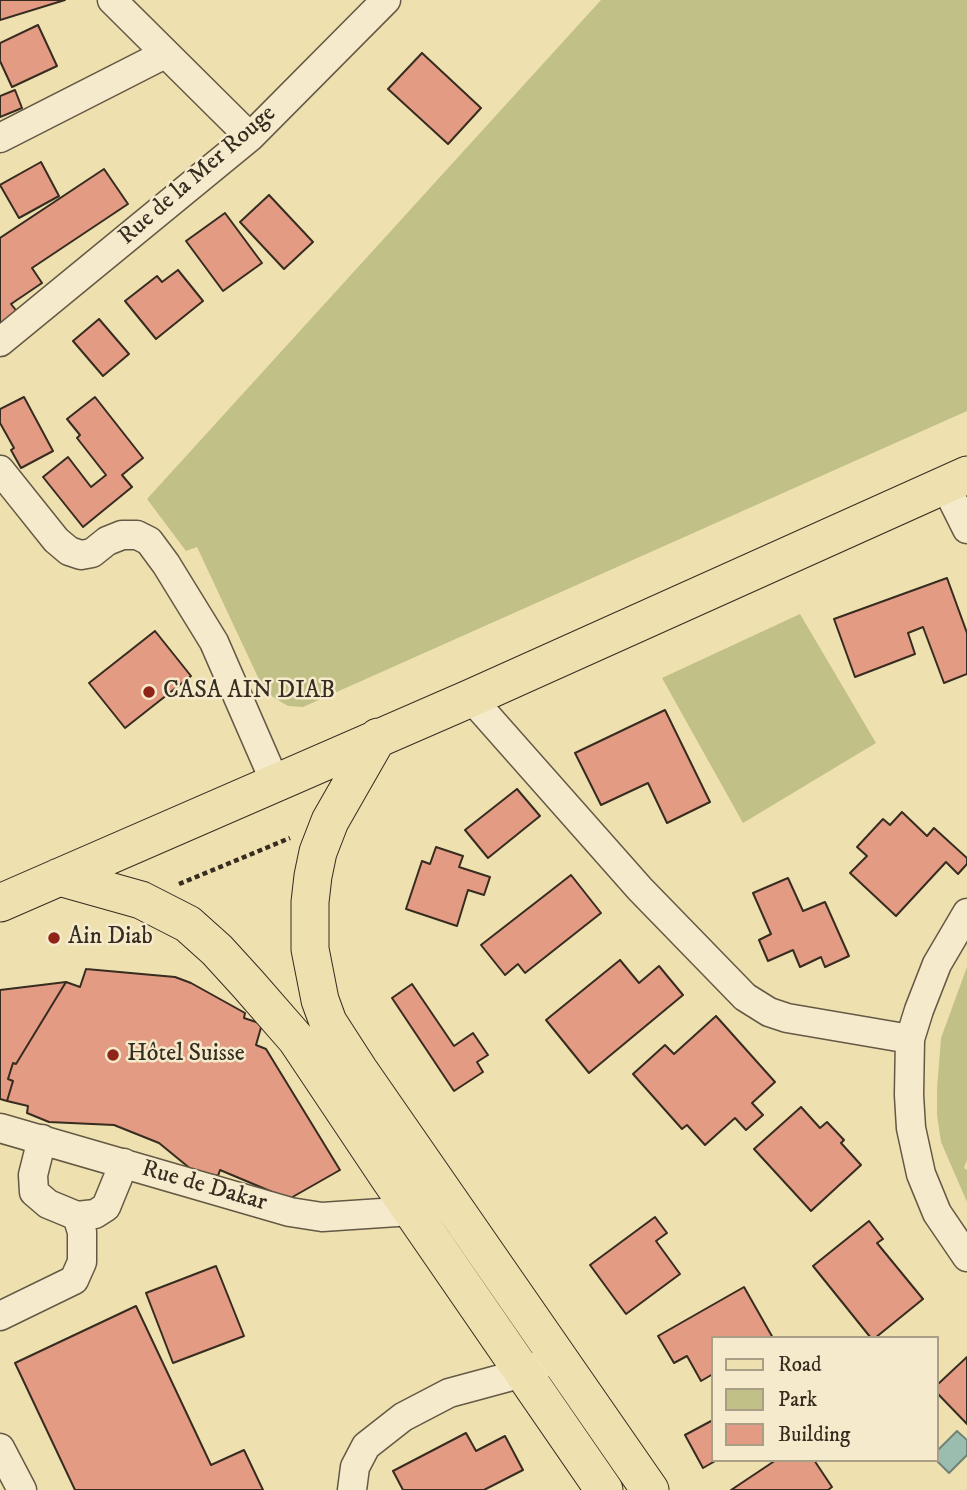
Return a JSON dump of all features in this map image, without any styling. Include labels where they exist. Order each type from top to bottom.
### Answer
[{"type":"main road","points":[[0,903],[471,698],[956,480]]},
{"type":"main road","points":[[378,737],[339,804],[318,852],[313,876],[309,924],[315,983],[328,1022],[650,1490]]},
{"type":"main road","points":[[59,877],[150,905],[188,924],[217,950],[296,1039],[604,1490]]},
{"type":"street","points":[[111,0],[250,136]]},
{"type":"street","name":"Rue de la Mer Rouge","points":[[0,342],[250,136],[386,0]]},
{"type":"street","points":[[0,138],[165,54]]},
{"type":"street","points":[[0,470],[55,540],[69,551],[81,555],[92,553],[107,541],[122,535],[137,535],[149,541],[214,642],[275,782]]},
{"type":"street","points":[[956,480],[967,528]]},
{"type":"street","points":[[471,698],[640,889],[745,997],[769,1012],[787,1018],[910,1040]]},
{"type":"street","points":[[967,914],[927,986],[910,1040],[909,1095],[915,1152],[933,1204],[967,1257]]},
{"type":"street","name":"Rue de Dakar","points":[[0,1128],[290,1212],[322,1217],[412,1211]]},
{"type":"street","points":[[42,1139],[33,1175],[34,1192],[48,1204],[77,1216],[95,1214],[106,1207],[124,1163]]},
{"type":"street","points":[[0,1316],[74,1280],[82,1262],[82,1232],[77,1216]]},
{"type":"street","points":[[352,1490],[355,1467],[366,1446],[402,1416],[449,1393],[523,1373],[557,1357]]},
{"type":"street","points":[[0,1448],[22,1490]]},
{"type":"path","points":[[178,885],[293,836]]},
{"type":"green space","points":[[601,0],[967,0],[967,411],[303,707],[288,706],[263,688],[197,547],[186,551],[147,499]]},
{"type":"green space","points":[[800,614],[876,743],[743,823],[662,678]]},
{"type":"green space","points":[[967,967],[967,1160],[964,1168],[967,1170],[967,1202],[941,1142],[937,1089],[941,1038]]},
{"type":"shaded area","points":[[957,1431],[967,1440],[967,1455],[949,1473],[938,1462],[939,1449]]},
{"type":"building","points":[[0,0],[65,0],[0,20]]},
{"type":"building","points":[[38,25],[57,66],[12,87],[0,61],[0,43]]},
{"type":"building","points":[[422,53],[481,108],[448,144],[388,89]]},
{"type":"building","points":[[15,90],[22,108],[0,117],[0,96]]},
{"type":"building","points":[[41,162],[59,196],[19,218],[0,185]]},
{"type":"building","points":[[104,169],[128,204],[32,268],[42,283],[11,304],[19,314],[0,327],[0,238]]},
{"type":"building","points":[[269,195],[313,242],[284,269],[240,222]]},
{"type":"building","points":[[225,213],[262,263],[223,291],[186,241]]},
{"type":"building","points":[[178,270],[203,301],[156,339],[125,301],[157,276],[162,282]]},
{"type":"building","points":[[99,319],[129,354],[103,376],[73,341]]},
{"type":"building","points":[[24,397],[53,451],[21,468],[11,450],[14,448],[0,423],[0,409]]},
{"type":"building","points":[[95,397],[143,458],[122,475],[132,487],[83,527],[43,477],[68,457],[91,487],[106,475],[77,438],[80,435],[67,419]]},
{"type":"building","points":[[947,578],[967,633],[967,674],[944,683],[923,627],[908,633],[915,654],[855,677],[834,619]]},
{"type":"building","points":[[155,631],[191,676],[125,728],[89,683]]},
{"type":"building","points":[[665,710],[710,802],[667,823],[648,783],[601,805],[575,753]]},
{"type":"building","points":[[517,789],[540,816],[488,858],[465,830]]},
{"type":"building","points":[[902,812],[927,836],[934,828],[967,858],[967,864],[958,874],[946,862],[896,916],[850,873],[867,856],[857,847],[883,819],[890,825]]},
{"type":"building","points":[[436,847],[463,856],[459,867],[490,877],[484,895],[468,890],[457,926],[406,909],[422,861],[430,864]]},
{"type":"building","points":[[571,875],[601,913],[525,973],[518,964],[505,975],[481,945]]},
{"type":"building","points":[[788,878],[803,911],[825,902],[849,956],[825,967],[821,957],[800,967],[793,950],[768,961],[759,940],[771,934],[753,893]]},
{"type":"building","points":[[620,960],[639,983],[659,966],[683,995],[589,1073],[546,1020]]},
{"type":"building","points":[[86,969],[175,977],[245,1013],[244,1018],[262,1024],[256,1045],[266,1049],[340,1170],[289,1199],[220,1170],[218,1176],[192,1170],[159,1143],[114,1125],[49,1122],[27,1113],[28,1106],[7,1101],[13,1081],[8,1079],[13,1063],[16,1064],[66,982],[80,987]]},
{"type":"building","points":[[66,982],[16,1064],[13,1063],[8,1079],[13,1081],[7,1101],[0,1099],[0,990]]},
{"type":"building","points":[[412,984],[454,1046],[473,1033],[488,1055],[477,1062],[483,1072],[454,1091],[392,998]]},
{"type":"building","points":[[716,1016],[775,1082],[752,1103],[763,1115],[746,1130],[735,1118],[705,1145],[687,1125],[682,1129],[633,1074],[665,1045],[674,1054]]},
{"type":"building","points":[[801,1107],[820,1128],[827,1122],[844,1140],[841,1143],[861,1165],[811,1211],[754,1149]]},
{"type":"building","points":[[655,1217],[667,1233],[656,1241],[680,1274],[626,1314],[590,1265]]},
{"type":"building","points":[[869,1221],[883,1239],[877,1243],[923,1299],[877,1336],[869,1336],[813,1266]]},
{"type":"building","points":[[216,1266],[244,1336],[173,1363],[146,1293]]},
{"type":"building","points":[[744,1287],[772,1336],[712,1336],[712,1375],[701,1381],[687,1356],[674,1363],[658,1336]]},
{"type":"building","points":[[136,1306],[211,1465],[244,1450],[263,1490],[75,1490],[15,1363]]},
{"type":"building","points":[[967,1357],[967,1424],[939,1395],[939,1383]]},
{"type":"building","points":[[712,1421],[714,1462],[703,1468],[685,1435]]},
{"type":"building","points":[[466,1433],[476,1451],[505,1436],[523,1470],[484,1490],[403,1490],[393,1471]]},
{"type":"building","points":[[773,1462],[815,1462],[832,1487],[828,1490],[731,1490]]},
{"type":"place","name":"CASA AIN DIAB","points":[[149,692]]},
{"type":"place","name":"Ain Diab","points":[[54,938]]},
{"type":"place","name":"Hôtel Suisse","points":[[113,1055]]}]
